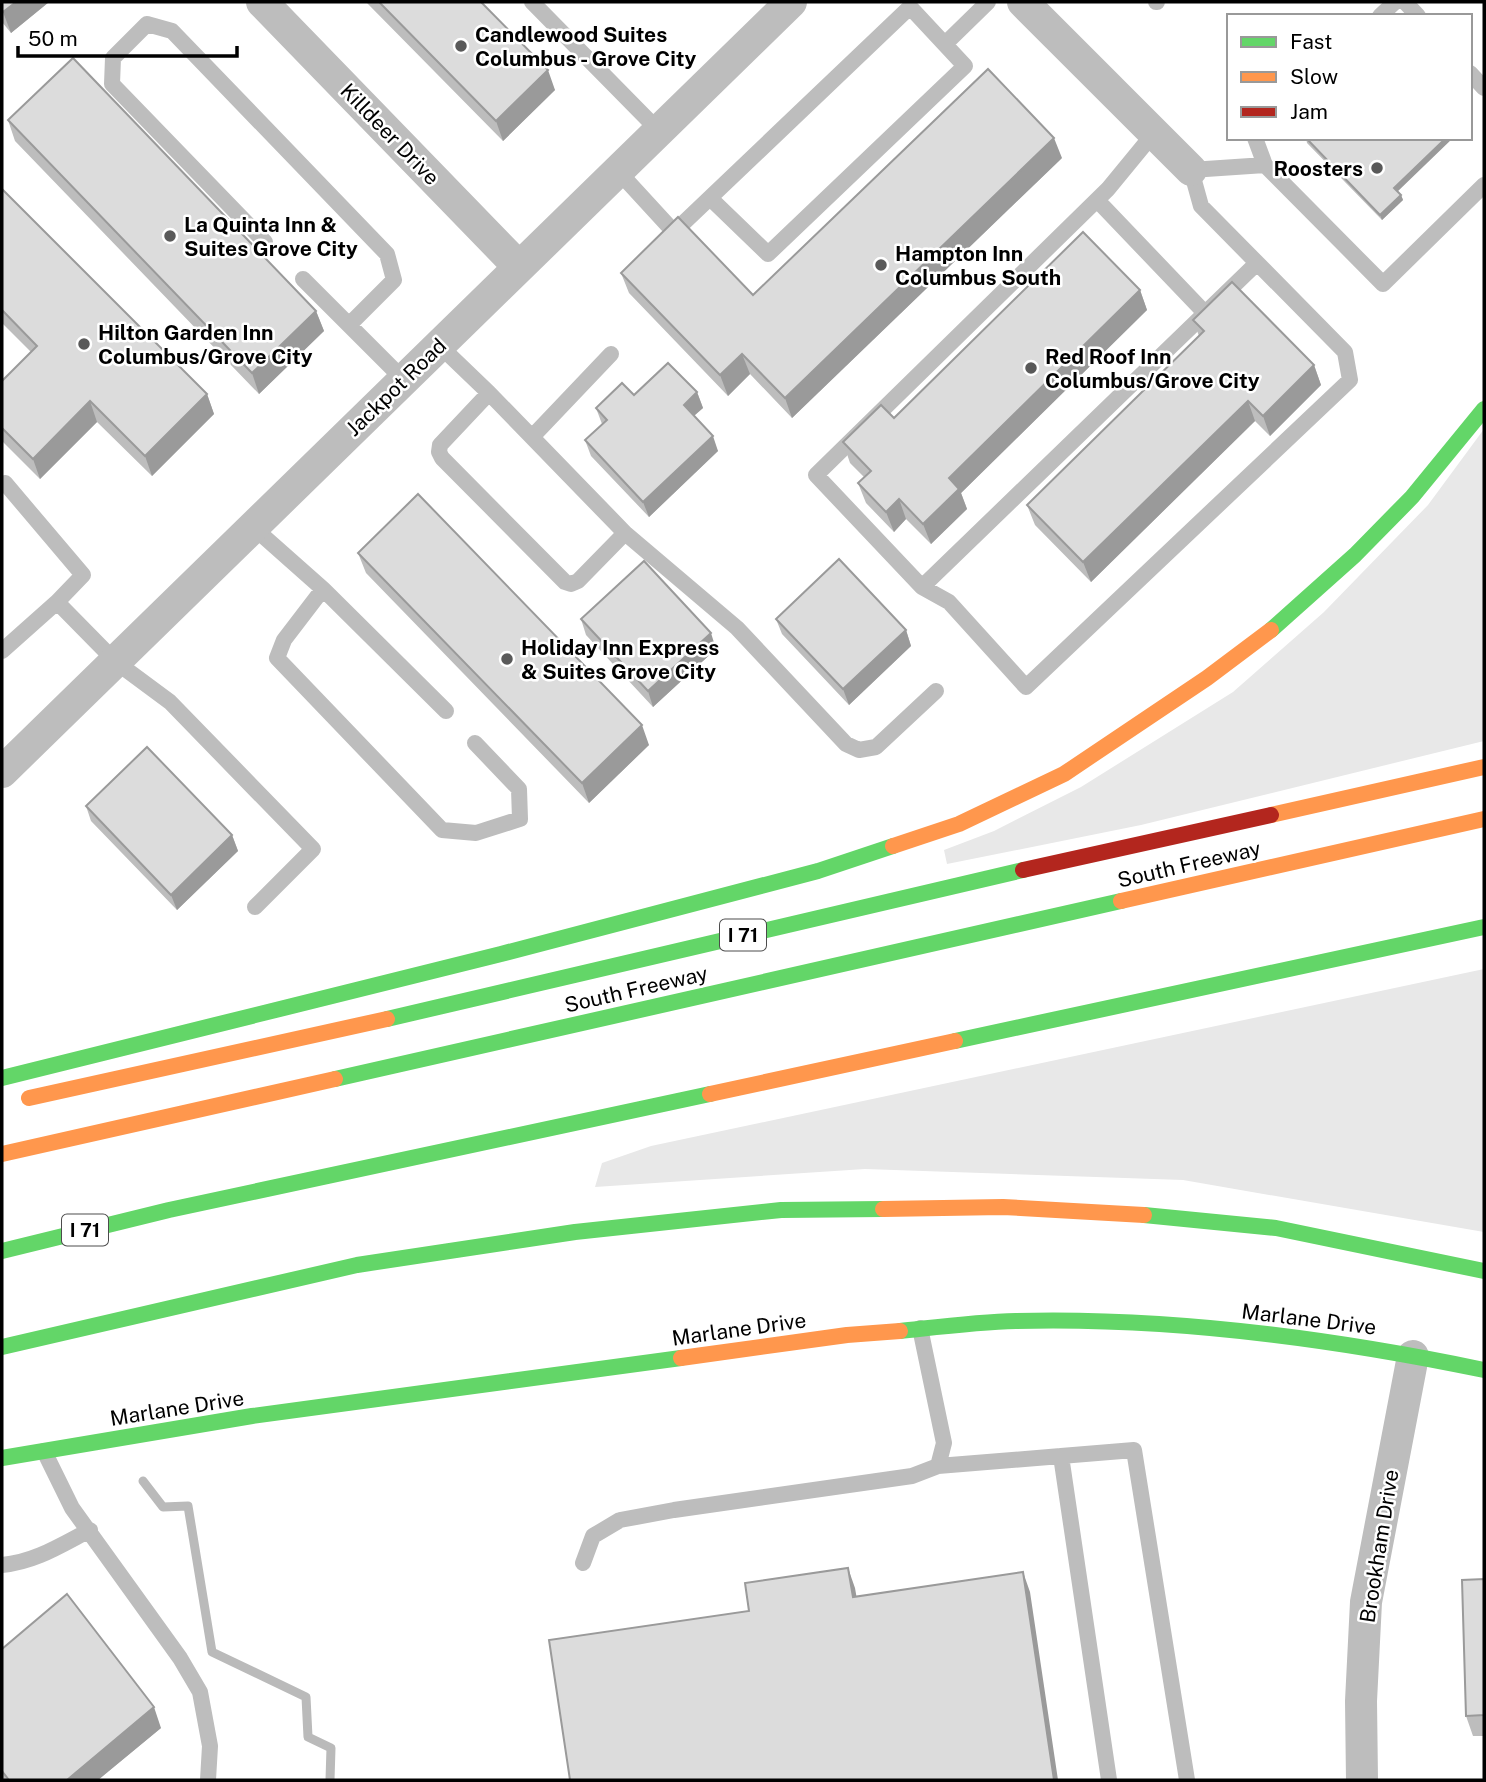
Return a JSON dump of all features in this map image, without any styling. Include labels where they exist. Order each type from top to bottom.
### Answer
[{"type":"main road","points":[[2,1078],[805,875],[959,824],[1064,774],[1207,678],[1279,624],[1355,555],[1412,497],[1484,409]]},
{"type":"main road","name":"I 71","points":[[15,1101],[430,1009],[947,887],[1484,766]]},
{"type":"main road","name":"South Freeway","points":[[2,1154],[1484,819]]},
{"type":"main road","name":"I 71","points":[[2,1251],[169,1210],[1484,928]]},
{"type":"main road","points":[[2,1347],[357,1265],[575,1231],[782,1210],[1003,1207],[1138,1214],[1276,1228],[1484,1271]]},
{"type":"main road","points":[[283,1265],[357,1265]]},
{"type":"main road","name":"Marlane Drive","points":[[2,1458],[252,1416],[847,1335],[1014,1321],[1111,1321],[1250,1331],[1388,1350],[1484,1370]]},
{"type":"street","name":"Killdeer Drive","points":[[262,2],[519,267]]},
{"type":"street","name":"Jackpot Road","points":[[2,772],[791,2]]},
{"type":"street","points":[[1023,2],[1191,170]]},
{"type":"street","name":"Brookham Drive","points":[[1362,1780],[1361,1701],[1366,1602],[1413,1356]]},
{"type":"lane","points":[[532,2],[659,131]]},
{"type":"lane","points":[[945,44],[988,2]]},
{"type":"lane","points":[[1382,14],[1395,2]]},
{"type":"lane","points":[[618,171],[674,232],[910,7],[965,66],[768,254],[710,198]]},
{"type":"lane","points":[[265,242],[112,84],[113,58],[147,24],[172,31],[387,254],[394,280],[349,325]]},
{"type":"lane","points":[[1472,75],[1484,88]]},
{"type":"lane","points":[[1154,134],[1097,200],[816,475],[922,587],[949,602],[1026,687],[1350,380],[1345,352],[1201,206],[1191,170],[1265,165]]},
{"type":"lane","points":[[1256,140],[1265,165],[1383,284],[1484,185]]},
{"type":"lane","points":[[1097,200],[1205,313]]},
{"type":"lane","points":[[922,587],[1256,264]]},
{"type":"lane","points":[[303,279],[404,380]]},
{"type":"lane","points":[[439,345],[625,533],[737,628],[846,744],[859,750],[876,747],[936,691]]},
{"type":"lane","points":[[532,437],[611,354]]},
{"type":"lane","points":[[489,393],[440,445],[442,458],[565,582],[571,584],[578,581],[625,533]]},
{"type":"lane","points":[[2,651],[83,575],[5,483]]},
{"type":"lane","points":[[253,527],[323,589],[446,711]]},
{"type":"lane","points":[[323,589],[284,640],[277,658],[442,830],[476,833],[520,819],[519,789],[475,743]]},
{"type":"lane","points":[[57,602],[116,662],[170,702],[313,849],[255,907]]},
{"type":"lane","points":[[920,1328],[944,1443],[938,1465]]},
{"type":"lane","points":[[583,1563],[593,1536],[620,1520],[912,1476],[938,1465],[1135,1450],[1187,1780]]},
{"type":"lane","points":[[44,1451],[72,1508],[180,1658],[200,1692],[210,1746],[208,1780]]},
{"type":"lane","points":[[1061,1456],[1109,1780]]},
{"type":"lane","points":[[2,1565],[41,1556],[90,1530]]},
{"type":"shaded area","points":[[1484,429],[1484,741],[1141,825],[947,864],[944,850],[994,831],[1081,787],[1233,692],[1324,612],[1428,505]]},
{"type":"shaded area","points":[[1484,969],[1484,1232],[1183,1180],[865,1169],[595,1187],[602,1163],[651,1146]]},
{"type":"building","points":[[2,2],[16,2],[3,12]]},
{"type":"building","name":"Candlewood Suites Columbus - Grove City","points":[[379,2],[481,2],[548,70],[496,121]]},
{"type":"building","name":"La Quinta Inn & Suites Grove City","points":[[73,58],[316,311],[252,373],[8,120]]},
{"type":"building","name":"Hampton Inn Columbus South","points":[[988,69],[1054,138],[785,398],[742,354],[720,375],[621,273],[678,217],[753,295]]},
{"type":"building","name":"Roosters","points":[[1308,140],[1444,140],[1394,188],[1401,195],[1380,215]]},
{"type":"building","name":"Hilton Garden Inn Columbus/Grove City","points":[[2,189],[207,394],[145,456],[90,401],[33,459],[2,428],[2,381],[37,346],[2,310]]},
{"type":"building","name":"Red Roof Inn Columbus/Grove City","points":[[1083,232],[1140,290],[949,478],[959,489],[923,524],[899,499],[886,512],[858,483],[871,471],[843,442],[881,405],[894,418]]},
{"type":"building","points":[[1232,282],[1314,365],[1263,416],[1248,401],[1083,562],[1027,505],[1204,331],[1193,320]]},
{"type":"building","points":[[668,363],[697,392],[684,405],[713,436],[643,502],[585,440],[607,420],[596,408],[622,383],[634,395]]},
{"type":"building","name":"Holiday Inn Express & Suites Grove City","points":[[418,494],[642,725],[582,783],[358,553]]},
{"type":"building","points":[[839,559],[906,630],[843,689],[776,619]]},
{"type":"building","points":[[644,561],[711,633],[648,691],[581,619]]},
{"type":"building","points":[[147,747],[232,835],[171,895],[86,806]]},
{"type":"building","points":[[848,1568],[853,1597],[1023,1572],[1054,1780],[570,1780],[549,1640],[749,1611],[745,1583]]},
{"type":"building","points":[[1484,1579],[1484,1715],[1466,1716],[1462,1580]]},
{"type":"building","points":[[67,1594],[154,1707],[67,1780],[9,1780],[2,1771],[2,1649]]},
{"type":"waterway","points":[[143,1481],[163,1507],[188,1506],[212,1652],[306,1697],[308,1737],[331,1748],[330,1780]]},
{"type":"traffic: fast","points":[[1271,630],[1355,555],[1412,497],[1484,409]]},
{"type":"traffic: fast","points":[[2,1078],[501,954],[818,871],[893,846]]},
{"type":"traffic: fast","points":[[387,1019],[1023,870]]},
{"type":"traffic: fast","points":[[335,1079],[1121,901]]},
{"type":"traffic: fast","points":[[955,1041],[1484,927]]},
{"type":"traffic: fast","points":[[2,1251],[169,1210],[710,1094]]},
{"type":"traffic: fast","points":[[2,1347],[357,1265],[575,1232],[781,1210],[883,1209]]},
{"type":"traffic: fast","points":[[1144,1215],[1276,1228],[1484,1271]]},
{"type":"traffic: fast","points":[[900,1331],[1016,1321],[1134,1322],[1310,1339],[1484,1370]]},
{"type":"traffic: fast","points":[[2,1458],[252,1416],[681,1358]]},
{"type":"traffic: slow","points":[[893,846],[959,824],[1064,774],[1207,678],[1271,630]]},
{"type":"traffic: slow","points":[[1271,815],[1484,767]]},
{"type":"traffic: slow","points":[[1121,901],[1484,819]]},
{"type":"traffic: slow","points":[[29,1098],[387,1019]]},
{"type":"traffic: slow","points":[[710,1094],[955,1041]]},
{"type":"traffic: slow","points":[[2,1154],[335,1079]]},
{"type":"traffic: slow","points":[[883,1209],[1003,1207],[1144,1215]]},
{"type":"traffic: slow","points":[[681,1358],[847,1335],[900,1331]]},
{"type":"traffic: jam","points":[[1023,870],[1271,815]]},
{"type":"place","name":"Candlewood Suites Columbus - Grove City","points":[[461,46]]},
{"type":"place","name":"Roosters","points":[[1377,168]]},
{"type":"place","name":"La Quinta Inn & Suites Grove City","points":[[170,236]]},
{"type":"place","name":"Hampton Inn Columbus South","points":[[881,265]]},
{"type":"place","name":"Hilton Garden Inn Columbus/Grove City","points":[[84,344]]},
{"type":"place","name":"Red Roof Inn Columbus/Grove City","points":[[1031,368]]},
{"type":"place","name":"Holiday Inn Express & Suites Grove City","points":[[507,659]]}]
